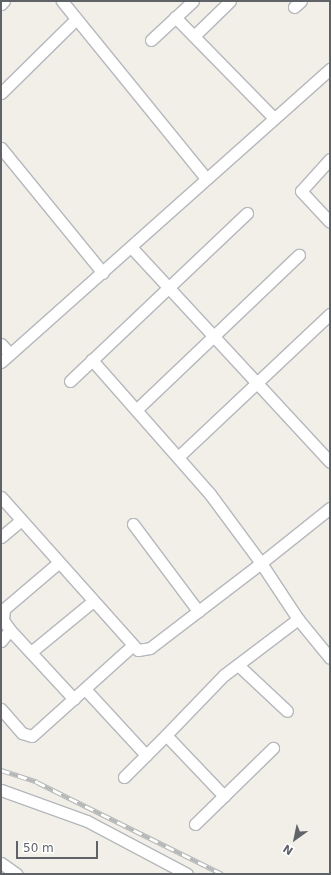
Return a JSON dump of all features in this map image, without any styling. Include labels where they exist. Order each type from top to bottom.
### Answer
[{"type":"street","points":[[1,4],[4,1]]},
{"type":"street","points":[[62,1],[75,20],[206,178]]},
{"type":"street","points":[[151,40],[193,1]]},
{"type":"street","points":[[194,36],[230,1]]},
{"type":"street","points":[[175,17],[274,118]]},
{"type":"street","points":[[1,93],[75,20]]},
{"type":"street","points":[[1,362],[103,273],[206,178],[330,69]]},
{"type":"street","points":[[1,148],[103,273]]},
{"type":"street","points":[[330,159],[301,191],[330,222]]},
{"type":"street","points":[[70,381],[247,213]]},
{"type":"street","points":[[132,247],[330,462]]},
{"type":"street","points":[[136,410],[299,255]]},
{"type":"street","points":[[178,457],[330,314]]},
{"type":"street","points":[[1,344],[10,354]]},
{"type":"street","points":[[92,360],[178,457],[261,563],[298,618],[330,658]]},
{"type":"street","points":[[1,497],[132,646],[138,650],[150,648],[330,508]]},
{"type":"street","points":[[1,537],[21,520]]},
{"type":"street","points":[[133,524],[198,611]]},
{"type":"street","points":[[58,562],[4,609],[2,620],[74,699]]},
{"type":"street","points":[[31,652],[93,601]]},
{"type":"street","points":[[124,777],[216,683],[298,618]]},
{"type":"street","points":[[1,641],[10,630]]},
{"type":"street","points":[[1,709],[22,733],[32,736],[132,646]]},
{"type":"street","points":[[238,665],[288,711]]},
{"type":"street","points":[[85,689],[146,755]]},
{"type":"street","points":[[166,735],[224,796]]},
{"type":"street","points":[[195,824],[272,748]]},
{"type":"street","points":[[1,790],[87,820],[187,874]]},
{"type":"street","points":[[1,863],[17,874]]},
{"type":"railway","points":[[1,770],[37,782],[222,874]]}]
